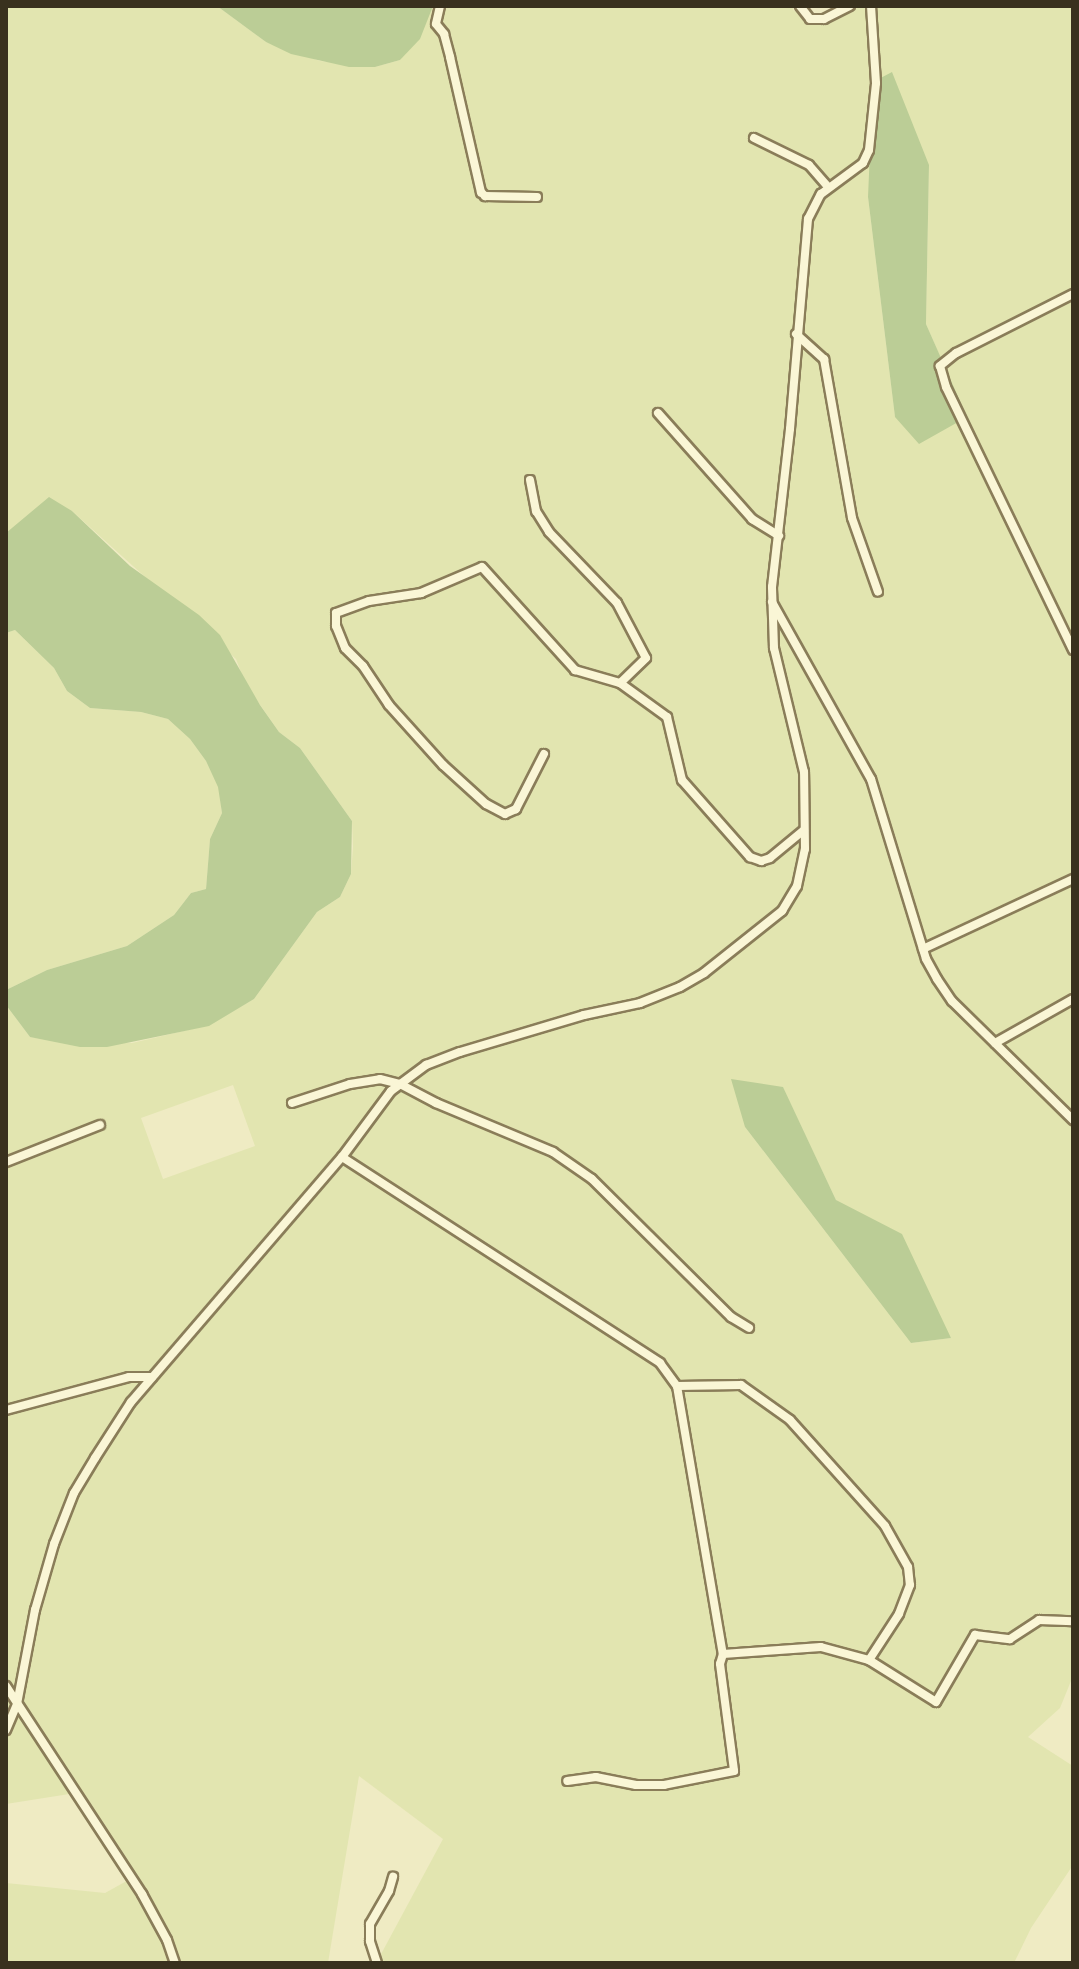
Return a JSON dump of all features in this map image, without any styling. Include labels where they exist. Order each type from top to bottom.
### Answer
[{"type":"street","points":[[440,6],[436,24],[444,34],[481,192],[485,196],[537,197]]},
{"type":"street","points":[[800,6],[810,19],[824,19],[850,6]]},
{"type":"street","points":[[6,1730],[17,1704],[35,1610],[62,1522],[74,1493],[110,1433],[152,1377],[342,1157],[400,1084],[426,1065],[460,1052],[584,1015],[640,1003],[704,973],[782,911],[801,871],[804,830],[804,772],[776,659],[771,601],[796,334],[808,219],[821,194],[863,163],[869,150],[876,83],[871,6]]},
{"type":"street","points":[[754,138],[809,165],[828,187]]},
{"type":"street","points":[[1073,294],[956,353],[940,366],[946,387],[1073,650]]},
{"type":"street","points":[[796,334],[824,359],[852,518],[878,592]]},
{"type":"street","points":[[658,413],[752,519],[779,536]]},
{"type":"street","points":[[530,480],[536,511],[549,532],[617,603],[646,658],[620,683]]},
{"type":"street","points":[[544,754],[516,809],[505,814],[486,804],[443,765],[389,705],[363,666],[345,648],[336,626],[336,613],[369,601],[421,593],[482,567],[575,670],[620,683],[667,717],[682,780],[750,857],[761,861],[770,858],[804,830]]},
{"type":"street","points":[[771,601],[871,779],[923,949],[952,1001],[1073,1120]]},
{"type":"street","points":[[923,949],[1073,879]]},
{"type":"street","points":[[995,1043],[1073,999]]},
{"type":"street","points":[[292,1103],[350,1084],[380,1079],[400,1084],[436,1103],[553,1152],[592,1179],[731,1317],[749,1328]]},
{"type":"street","points":[[6,1162],[100,1125]]},
{"type":"street","points":[[342,1157],[660,1363],[677,1386],[723,1654],[723,1690],[734,1771],[664,1785],[636,1785],[596,1777],[567,1781]]},
{"type":"street","points":[[6,1410],[129,1377],[152,1377]]},
{"type":"street","points":[[677,1386],[741,1385],[790,1420],[885,1526],[908,1567],[910,1585],[899,1614],[869,1660]]},
{"type":"street","points":[[723,1654],[821,1647],[869,1660],[936,1702],[975,1635],[1010,1639],[1039,1620],[1073,1621]]},
{"type":"street","points":[[6,1686],[142,1894],[167,1940],[175,1963]]},
{"type":"street","points":[[377,1963],[370,1941],[370,1924],[389,1891],[393,1877]]},
{"type":"green space","points":[[6,6],[217,6],[266,42],[320,61],[375,67],[400,60],[433,6],[792,6],[794,11],[829,18],[860,6],[1073,6],[1073,1676],[1060,1708],[1028,1737],[1073,1766],[1073,1865],[1031,1928],[1014,1963],[383,1963],[380,1956],[443,1839],[359,1776],[328,1963],[6,1963],[6,1883],[105,1893],[132,1878],[82,1792],[6,1804],[6,1005],[30,1037],[132,1043],[209,1025],[254,999],[317,912],[340,897],[351,874],[353,847],[352,821],[300,748],[279,732],[245,683],[236,659],[72,511],[6,533]],"holes":[[[929,165],[926,324],[966,417],[895,417],[868,197]],[[233,1085],[255,1146],[163,1179],[141,1118]],[[783,1088],[836,1200],[951,1338],[911,1343],[745,1127]]]},
{"type":"green space","points":[[217,6],[433,6],[420,39],[400,60],[375,67],[349,67],[291,54],[266,42]]},
{"type":"green space","points":[[892,72],[929,165],[926,324],[967,417],[919,444],[895,417],[868,197],[873,82]]},
{"type":"green space","points":[[49,497],[72,511],[130,566],[199,615],[220,635],[279,732],[300,748],[352,821],[351,874],[340,897],[317,912],[254,999],[209,1026],[107,1047],[80,1047],[30,1037],[6,1005],[6,990],[47,970],[127,946],[174,915],[191,893],[206,889],[210,839],[222,813],[218,787],[206,761],[190,739],[168,719],[141,712],[90,708],[67,691],[54,668],[15,630],[6,633],[6,533]]},
{"type":"green space","points":[[15,630],[54,668],[67,691],[90,708],[141,712],[168,719],[190,739],[206,761],[219,787],[222,813],[210,839],[206,889],[191,893],[174,915],[127,946],[47,970],[6,990],[6,633]]},
{"type":"green space","points":[[731,1079],[783,1087],[836,1200],[902,1234],[951,1338],[911,1343],[745,1127]]}]
